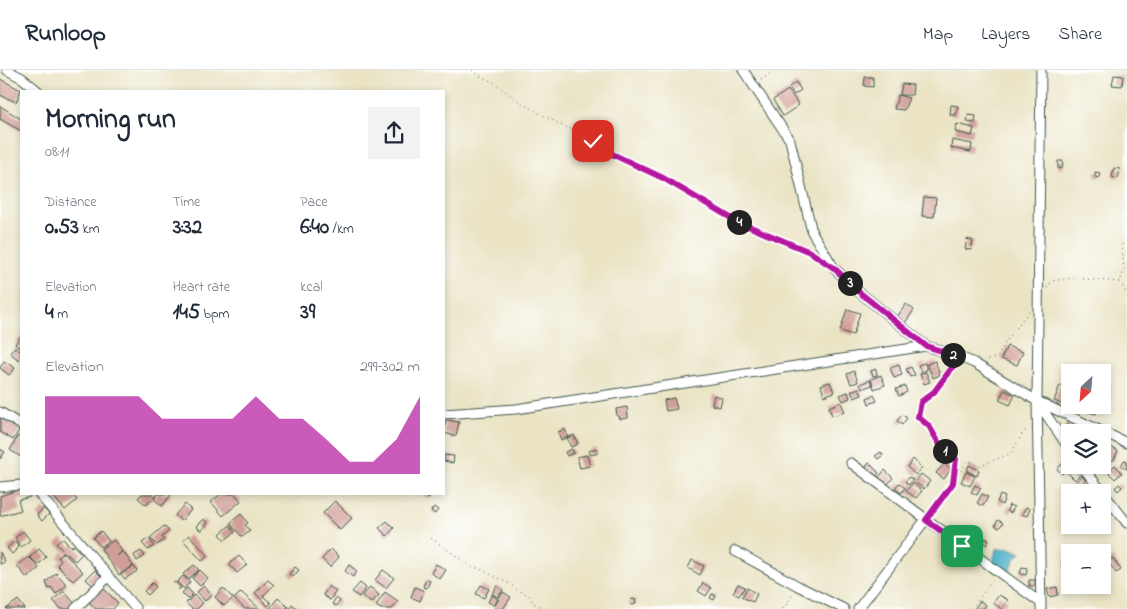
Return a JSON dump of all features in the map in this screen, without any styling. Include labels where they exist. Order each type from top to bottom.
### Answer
[{"type":"street","points":[[7,70],[22,78],[37,90]]},
{"type":"street","points":[[743,70],[790,140],[812,232],[834,268],[859,292],[926,346],[960,357],[1037,401],[1127,443]]},
{"type":"street","points":[[1041,70],[1037,401],[1041,606]]},
{"type":"street","points":[[445,414],[516,409],[926,346]]},
{"type":"street","points":[[1037,401],[1061,437]]},
{"type":"street","points":[[0,412],[20,424]]},
{"type":"street","points":[[851,463],[1041,606]]},
{"type":"street","points":[[1088,474],[1127,523]]},
{"type":"street","points":[[0,488],[20,486]]},
{"type":"street","points":[[40,495],[136,609]]},
{"type":"street","points":[[858,609],[926,520]]},
{"type":"street","points":[[735,551],[844,609]]},
{"type":"street","points":[[75,609],[108,577]]},
{"type":"path","points":[[472,70],[493,82],[523,104],[559,124],[582,134],[614,155],[663,178],[736,221],[818,257]]},
{"type":"path","points":[[754,85],[774,70]]},
{"type":"path","points":[[1120,282],[1124,271],[1122,243]]},
{"type":"path","points":[[985,361],[998,356],[1005,343],[1052,281],[1072,278],[1120,282]]},
{"type":"path","points":[[1120,282],[1127,294]]},
{"type":"path","points":[[953,483],[956,459],[943,450],[929,426],[918,417],[921,402],[934,392],[960,357]]},
{"type":"path","points":[[926,520],[968,461],[980,466],[1011,453],[1024,431],[1038,424]]},
{"type":"path","points":[[431,538],[473,568],[478,568],[510,584],[519,591],[529,595],[533,603],[546,609]]},
{"type":"path","points":[[972,609],[998,572]]},
{"type":"path","points":[[783,609],[798,586]]},
{"type":"water","points":[[1010,548],[1021,553],[1016,557],[1009,572],[1003,572],[993,561],[996,549]]},
{"type":"building","points":[[1114,75],[1123,76],[1122,86],[1112,85]]},
{"type":"building","points":[[865,77],[873,77],[873,87],[864,86]]},
{"type":"building","points":[[0,79],[21,90],[16,102],[0,95]]},
{"type":"building","points":[[796,82],[801,90],[794,95],[789,87]]},
{"type":"building","points":[[902,84],[913,85],[912,95],[900,95]]},
{"type":"building","points":[[788,90],[799,105],[783,116],[773,100]]},
{"type":"building","points":[[898,95],[909,98],[904,110],[894,109]]},
{"type":"building","points":[[951,105],[958,106],[956,115],[950,115]]},
{"type":"building","points":[[0,106],[20,118],[20,130],[0,119]]},
{"type":"building","points":[[968,115],[976,116],[975,123],[967,122]]},
{"type":"building","points":[[957,124],[974,128],[972,136],[955,132]]},
{"type":"building","points":[[952,140],[972,144],[971,152],[951,148]]},
{"type":"building","points":[[1058,161],[1063,161],[1062,169],[1058,168]]},
{"type":"building","points":[[1114,168],[1120,169],[1118,179],[1112,177]]},
{"type":"building","points":[[1095,172],[1100,173],[1099,178],[1095,177]]},
{"type":"building","points":[[924,197],[936,198],[934,217],[922,216]]},
{"type":"building","points":[[967,239],[973,241],[971,250],[965,249]]},
{"type":"building","points":[[906,304],[914,310],[905,323],[897,317]]},
{"type":"building","points":[[847,309],[860,313],[853,335],[840,331]]},
{"type":"building","points":[[20,337],[20,348],[15,344]]},
{"type":"building","points":[[1007,346],[1023,352],[1017,365],[1001,359]]},
{"type":"building","points":[[15,347],[20,351],[20,359],[19,360],[10,353]]},
{"type":"building","points":[[4,361],[15,368],[9,375],[0,368]]},
{"type":"building","points":[[935,361],[940,375],[933,378],[927,364]]},
{"type":"building","points":[[925,363],[927,370],[921,372],[918,365]]},
{"type":"building","points":[[899,365],[902,375],[894,378],[890,368]]},
{"type":"building","points":[[911,367],[915,375],[910,377],[906,369]]},
{"type":"building","points":[[876,369],[877,375],[873,376],[871,371]]},
{"type":"building","points":[[854,371],[858,382],[851,384],[847,374]]},
{"type":"building","points":[[926,372],[930,382],[924,384],[920,374]]},
{"type":"building","points":[[881,375],[885,385],[874,389],[871,379]]},
{"type":"building","points":[[870,380],[872,385],[862,389],[860,384]]},
{"type":"building","points":[[830,382],[834,392],[824,396],[821,385]]},
{"type":"building","points":[[1060,385],[1061,385],[1061,404],[1054,401]]},
{"type":"building","points":[[905,386],[907,392],[899,396],[896,389]]},
{"type":"building","points":[[859,388],[862,395],[854,398],[851,391]]},
{"type":"building","points":[[1004,390],[1015,395],[1010,405],[999,400]]},
{"type":"building","points":[[848,392],[850,398],[843,401],[840,395]]},
{"type":"building","points":[[714,395],[722,398],[720,407],[712,405]]},
{"type":"building","points":[[874,395],[877,401],[869,404],[867,398]]},
{"type":"building","points":[[674,398],[677,409],[666,411],[664,400]]},
{"type":"building","points":[[841,402],[845,412],[832,416],[829,407]]},
{"type":"building","points":[[627,407],[628,418],[620,419],[617,416],[616,409]]},
{"type":"building","points":[[902,415],[907,418],[902,425],[897,421]]},
{"type":"building","points":[[0,416],[20,429],[13,440],[0,432]]},
{"type":"building","points":[[446,420],[459,422],[456,436],[445,433]]},
{"type":"building","points":[[565,429],[568,437],[561,440],[558,432]]},
{"type":"building","points":[[574,435],[578,444],[571,447],[567,438]]},
{"type":"building","points":[[18,436],[20,437],[20,456],[10,450]]},
{"type":"building","points":[[1111,447],[1118,451],[1113,461],[1111,460]]},
{"type":"building","points":[[596,448],[598,453],[591,455],[589,451]]},
{"type":"building","points":[[0,449],[5,452],[0,459]]},
{"type":"building","points":[[572,449],[574,453],[567,456],[565,452]]},
{"type":"building","points":[[881,452],[883,455],[878,459],[875,456]]},
{"type":"building","points":[[445,455],[454,456],[453,463],[445,461]]},
{"type":"building","points":[[587,455],[590,466],[580,468],[577,457]]},
{"type":"building","points":[[913,459],[922,468],[916,475],[907,467]]},
{"type":"building","points":[[1124,460],[1127,461],[1127,469],[1121,466]]},
{"type":"building","points":[[869,463],[879,473],[874,478],[864,469]]},
{"type":"building","points":[[944,464],[951,469],[944,479],[936,473]]},
{"type":"building","points":[[969,465],[979,470],[977,476],[967,471]]},
{"type":"building","points":[[1061,465],[1061,473],[1057,469]]},
{"type":"building","points":[[1115,465],[1122,473],[1115,479],[1110,474],[1111,469]]},
{"type":"building","points":[[885,470],[893,478],[887,485],[878,478]]},
{"type":"building","points":[[966,472],[975,476],[970,486],[961,482]]},
{"type":"building","points":[[921,474],[930,481],[924,489],[915,482]]},
{"type":"building","points":[[1069,474],[1081,474],[1075,480]]},
{"type":"building","points":[[1082,476],[1086,480],[1081,484],[1075,483]]},
{"type":"building","points":[[909,477],[913,480],[909,485],[905,482]]},
{"type":"building","points":[[899,483],[905,488],[901,493],[895,488]]},
{"type":"building","points":[[913,483],[922,491],[916,498],[906,491]]},
{"type":"building","points":[[1119,484],[1122,487],[1118,491],[1115,488]]},
{"type":"building","points":[[975,485],[981,488],[977,495],[971,492]]},
{"type":"building","points":[[20,489],[20,495],[29,495],[30,497],[18,500],[21,510],[0,516],[0,496]]},
{"type":"building","points":[[982,494],[988,497],[983,506],[977,503]]},
{"type":"building","points":[[52,495],[73,495],[77,500],[65,510]]},
{"type":"building","points":[[141,495],[155,496],[146,505],[138,498]]},
{"type":"building","points":[[157,495],[171,495],[162,506],[154,499]]},
{"type":"building","points":[[220,495],[236,495],[241,501],[223,516],[211,502]]},
{"type":"building","points":[[422,495],[431,495],[429,499]]},
{"type":"building","points":[[1000,495],[1005,497],[1002,505],[997,502]]},
{"type":"building","points":[[335,501],[352,518],[340,530],[323,513]]},
{"type":"building","points":[[185,504],[191,510],[181,521],[175,515]]},
{"type":"building","points":[[1009,505],[1014,507],[1011,513],[1007,511]]},
{"type":"building","points":[[434,507],[438,510],[435,514],[431,511]]},
{"type":"building","points":[[1026,507],[1030,509],[1027,516],[1022,514]]},
{"type":"building","points":[[43,508],[49,514],[42,521],[37,515]]},
{"type":"building","points":[[241,514],[248,523],[245,525],[250,531],[242,537],[230,523]]},
{"type":"building","points":[[203,519],[208,523],[201,531],[196,526]]},
{"type":"building","points":[[998,520],[1003,523],[999,528],[995,525]]},
{"type":"building","points":[[387,521],[394,528],[387,536],[379,528]]},
{"type":"building","points":[[230,525],[235,532],[225,540],[220,534]]},
{"type":"building","points":[[164,526],[169,531],[162,537],[164,540],[157,545],[150,538]]},
{"type":"building","points":[[23,531],[30,540],[21,547],[15,538]]},
{"type":"building","points":[[101,531],[109,541],[101,547],[93,538]]},
{"type":"building","points":[[189,535],[208,556],[202,561],[183,540]]},
{"type":"building","points":[[62,538],[82,554],[75,561],[56,544]]},
{"type":"building","points":[[149,538],[154,546],[148,550],[142,543]]},
{"type":"building","points":[[985,538],[989,540],[987,545],[983,543]]},
{"type":"building","points":[[114,540],[122,551],[117,556],[123,551],[133,566],[119,575],[101,549]]},
{"type":"building","points":[[15,541],[19,547],[12,554],[7,548]]},
{"type":"building","points":[[39,549],[46,557],[38,565],[30,557]]},
{"type":"building","points":[[331,549],[339,557],[330,567],[322,559]]},
{"type":"building","points":[[141,551],[145,556],[137,561],[134,555]]},
{"type":"building","points":[[0,552],[5,562],[0,564]]},
{"type":"building","points":[[63,552],[83,572],[73,581],[57,565],[61,561],[58,557]]},
{"type":"building","points":[[239,556],[247,565],[237,573],[229,564]]},
{"type":"building","points":[[29,557],[39,568],[27,578],[17,566]]},
{"type":"building","points":[[1113,558],[1121,570],[1116,573],[1111,566],[1111,559]]},
{"type":"building","points":[[692,560],[704,566],[700,575],[688,568]]},
{"type":"building","points":[[436,564],[446,570],[440,579],[431,573]]},
{"type":"building","points":[[194,565],[199,570],[188,579],[183,574]]},
{"type":"building","points":[[349,565],[357,571],[353,577],[345,571]]},
{"type":"building","points":[[134,566],[137,571],[125,579],[121,574]]},
{"type":"building","points":[[295,567],[299,570],[293,577],[289,574]]},
{"type":"building","points":[[1022,567],[1027,568],[1026,575],[1020,574]]},
{"type":"building","points":[[95,570],[102,577],[93,586],[86,579]]},
{"type":"building","points":[[200,570],[208,578],[200,586],[192,578]]},
{"type":"building","points":[[383,570],[394,578],[386,588],[375,580]]},
{"type":"building","points":[[56,573],[67,585],[56,594],[51,587],[49,589],[46,582]]},
{"type":"building","points":[[183,576],[190,582],[184,589],[177,582]]},
{"type":"building","points":[[268,580],[274,585],[263,596],[271,603],[268,606],[255,593]]},
{"type":"building","points":[[426,580],[430,581],[427,588],[423,587]]},
{"type":"building","points":[[1029,580],[1035,580],[1035,586],[1029,586]]},
{"type":"building","points":[[175,582],[181,588],[178,590],[172,584]]},
{"type":"building","points":[[152,583],[156,587],[148,595],[144,591]]},
{"type":"building","points":[[360,583],[366,588],[359,597],[352,592]]},
{"type":"building","points":[[703,583],[711,588],[706,596],[698,591]]},
{"type":"building","points":[[738,584],[745,587],[739,596],[733,593]]},
{"type":"building","points":[[481,585],[489,589],[484,598],[476,594]]},
{"type":"building","points":[[101,586],[118,603],[113,609],[96,609],[87,600]]},
{"type":"building","points":[[204,586],[212,595],[205,601],[197,592]]},
{"type":"building","points":[[329,586],[336,591],[330,600],[323,595]]},
{"type":"building","points":[[497,586],[503,590],[498,597],[492,594]]},
{"type":"building","points":[[370,587],[379,595],[371,603],[362,596]]},
{"type":"building","points":[[415,587],[424,591],[420,601],[411,597]]},
{"type":"building","points":[[1057,587],[1058,595],[1049,597],[1047,589]]},
{"type":"building","points":[[187,588],[193,594],[188,599],[182,593]]},
{"type":"building","points":[[223,588],[233,598],[224,606],[215,597]]},
{"type":"building","points":[[747,588],[757,594],[753,602],[742,597]]},
{"type":"building","points":[[64,591],[75,604],[69,609],[61,609],[53,600]]},
{"type":"building","points":[[241,592],[260,609],[245,609],[234,599]]},
{"type":"building","points":[[385,592],[398,601],[392,609],[381,609],[376,606]]},
{"type":"building","points":[[503,592],[511,597],[503,609],[497,609],[494,607]]},
{"type":"building","points":[[712,594],[716,596],[714,600],[710,598]]},
{"type":"building","points":[[194,595],[203,603],[197,609],[192,609],[186,603]]},
{"type":"building","points":[[492,595],[498,599],[494,605],[488,602]]},
{"type":"building","points":[[999,595],[1008,600],[1002,609],[993,603]]},
{"type":"building","points":[[278,598],[288,607],[286,609],[269,609]]},
{"type":"building","points":[[336,598],[340,601],[336,606],[332,604]]},
{"type":"building","points":[[633,599],[636,602],[633,605],[630,602]]},
{"type":"building","points":[[18,600],[25,609],[6,609]]},
{"type":"building","points":[[980,601],[986,605],[983,609],[975,608]]},
{"type":"building","points":[[292,604],[298,609],[288,609]]},
{"type":"route","points":[[593,141],[614,155],[663,178],[736,221],[810,252],[834,268],[859,292],[926,346],[960,357],[934,392],[921,402],[918,417],[929,426],[943,450],[956,459],[953,483],[926,520],[962,546]]}]
